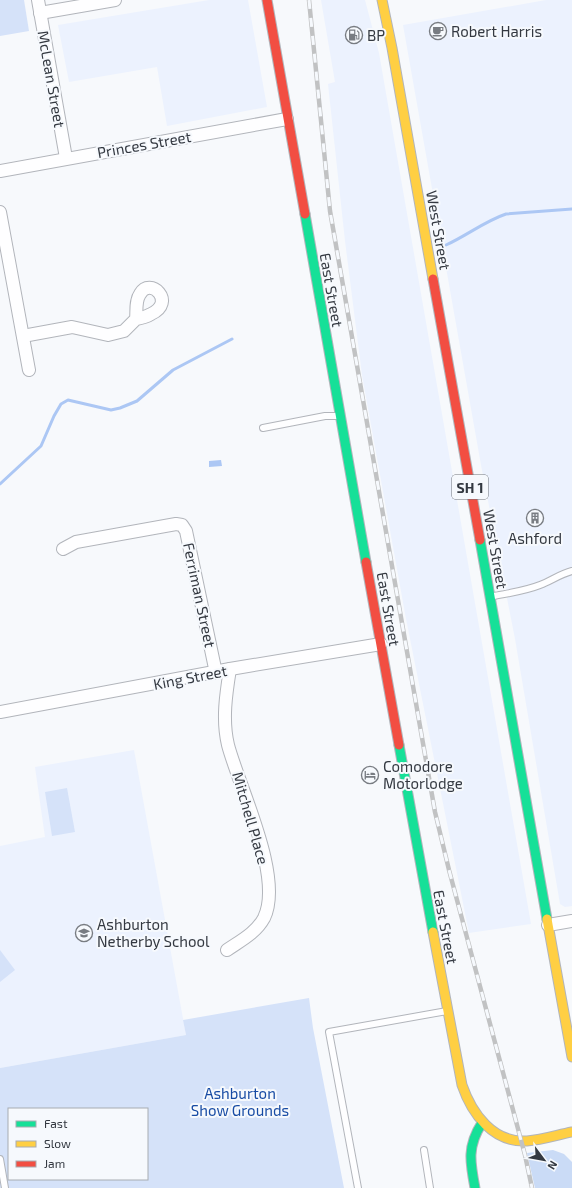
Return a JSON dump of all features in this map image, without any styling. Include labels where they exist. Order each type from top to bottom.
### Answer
[{"type":"main road","name":"East Street","points":[[267,0],[447,1011],[464,1093],[471,1108],[482,1123],[496,1133],[520,1141],[572,1132]]},
{"type":"main road","name":"West Street","points":[[382,0],[392,48],[572,1057]]},
{"type":"main road","points":[[475,1188],[470,1165],[470,1146],[476,1131],[482,1123]]},
{"type":"street","name":"McLean Street","points":[[38,0],[66,158]]},
{"type":"street","points":[[40,13],[115,0]]},
{"type":"street","name":"Princes Street","points":[[0,170],[287,119]]},
{"type":"street","points":[[0,212],[29,370]]},
{"type":"street","points":[[23,336],[72,327],[108,335],[124,331],[136,319]]},
{"type":"street","name":"Ferriman Street","points":[[63,549],[76,542],[176,524],[182,525],[186,531],[216,673]]},
{"type":"street","name":"King Street","points":[[0,712],[216,673],[230,669],[381,644]]},
{"type":"street","name":"Mitchell Place","points":[[227,950],[250,934],[259,925],[267,909],[269,892],[268,876],[261,844],[228,745],[224,708],[230,669]]},
{"type":"street","points":[[548,926],[572,921]]},
{"type":"lane","points":[[263,428],[325,416],[341,416]]},
{"type":"lane","points":[[490,597],[528,589],[572,571]]},
{"type":"lane","points":[[358,1188],[329,1032],[447,1011]]},
{"type":"lane","points":[[424,1150],[430,1188]]},
{"type":"lane","points":[[0,1160],[5,1188]]},
{"type":"shaded area","points":[[209,0],[248,0],[267,107],[167,126],[157,67],[69,82],[58,25]]},
{"type":"shaded area","points":[[321,0],[365,0],[379,53],[531,924],[469,933],[406,619],[362,375],[345,241],[328,84],[335,82]]},
{"type":"shaded area","points":[[546,0],[572,0],[572,906],[565,907],[560,904],[515,639],[481,465],[403,25]]},
{"type":"shaded area","name":"Ashburton Netherby School","points":[[134,750],[186,1035],[0,1068],[0,846],[45,837],[35,767]]},
{"type":"shaded area","points":[[553,1150],[564,1154],[572,1162],[572,1188],[535,1188],[527,1153]]},
{"type":"green space","points":[[0,0],[24,0],[29,31],[0,36]]},
{"type":"green space","points":[[67,788],[75,832],[52,836],[45,792]]},
{"type":"green space","points":[[0,950],[15,970],[0,982]]},
{"type":"green space","name":"Ashburton Show Grounds","points":[[309,998],[313,1028],[344,1188],[0,1188],[0,1068],[186,1035],[183,1020]]},
{"type":"water","points":[[221,460],[222,466],[209,467],[209,461]]},
{"type":"waterway","points":[[446,245],[506,214],[572,209]]},
{"type":"waterway","points":[[0,484],[41,446],[61,404],[68,400],[111,410],[120,408],[137,401],[173,370],[232,339]]},
{"type":"railway","points":[[309,0],[330,211],[435,812],[525,1155],[532,1188]]},
{"type":"traffic: fast","points":[[305,214],[366,562]]},
{"type":"traffic: fast","points":[[480,540],[547,919]]},
{"type":"traffic: fast","points":[[399,745],[433,932]]},
{"type":"traffic: fast","points":[[475,1188],[471,1154],[474,1139],[482,1123]]},
{"type":"traffic: slow","points":[[382,0],[392,48],[433,279]]},
{"type":"traffic: slow","points":[[547,919],[572,1057]]},
{"type":"traffic: slow","points":[[433,932],[462,1085],[466,1096],[478,1116],[494,1132],[515,1140],[527,1141],[544,1139],[572,1132]]},
{"type":"traffic: jam","points":[[267,0],[305,214]]},
{"type":"traffic: jam","points":[[433,279],[480,540]]},
{"type":"traffic: jam","points":[[366,562],[399,745]]},
{"type":"place","name":"Robert Harris","points":[[438,31]]},
{"type":"place","name":"BP","points":[[354,35]]},
{"type":"place","name":"Ashford","points":[[535,518]]},
{"type":"place","name":"Comodore Motorlodge","points":[[370,775]]},
{"type":"place","name":"Ashburton Netherby School","points":[[84,933]]}]
